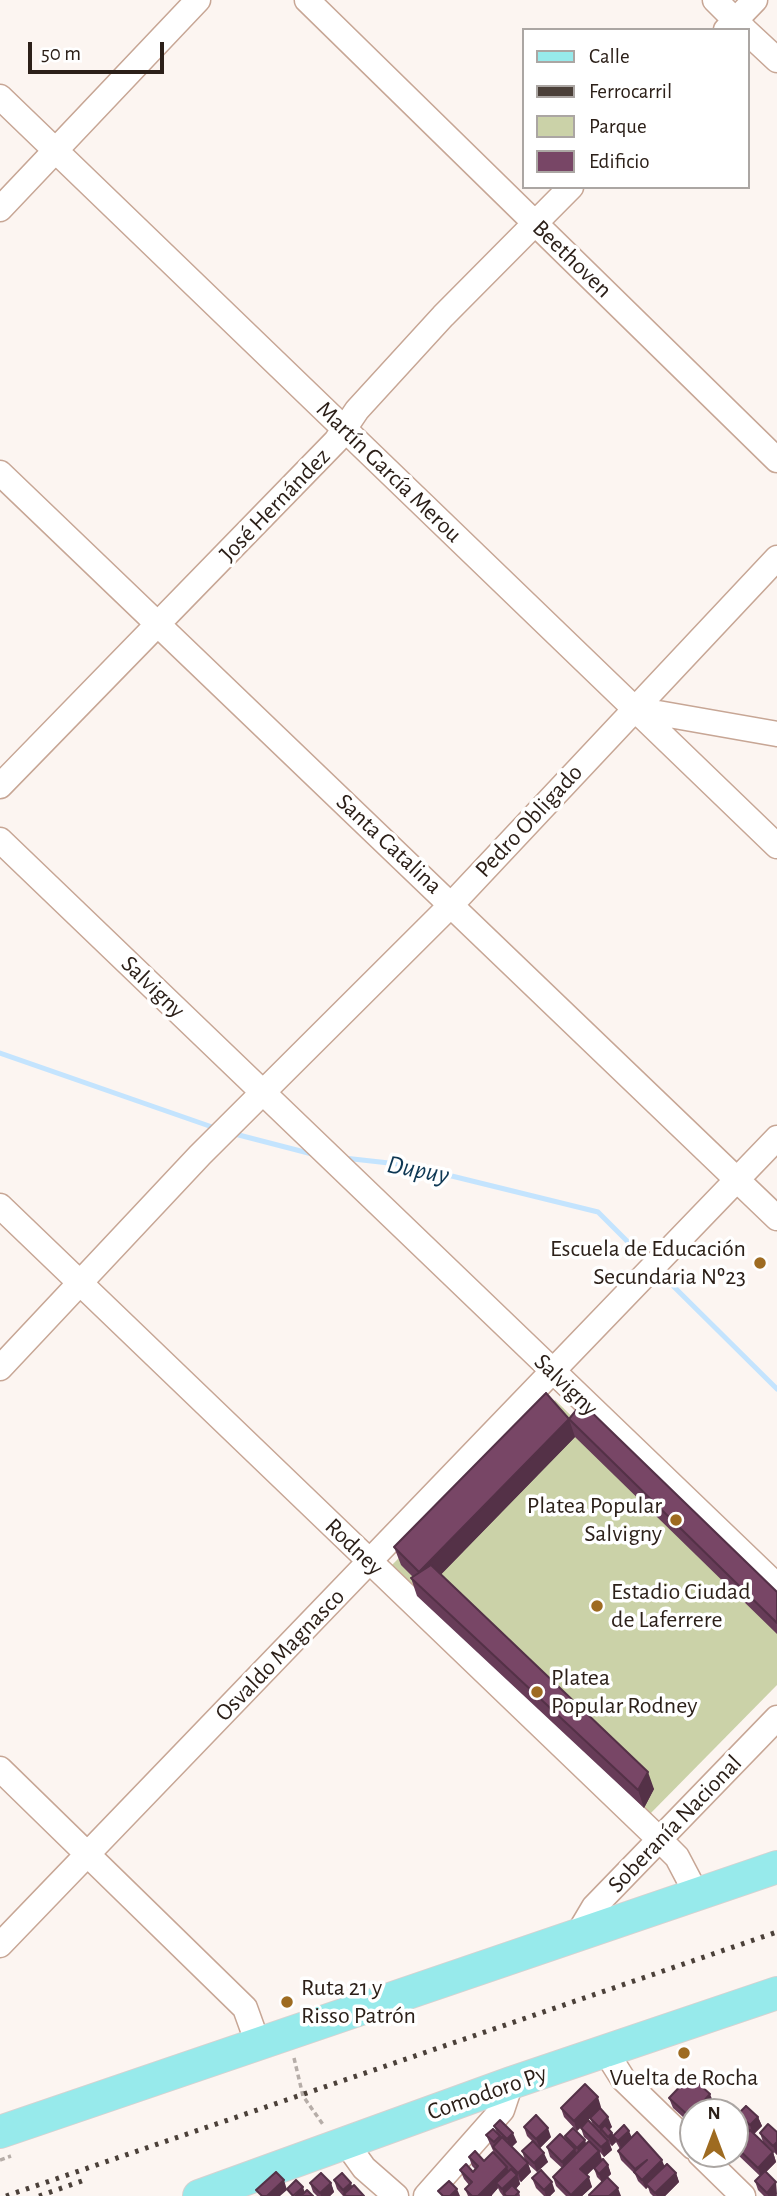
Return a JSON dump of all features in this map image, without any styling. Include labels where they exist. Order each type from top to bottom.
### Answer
[{"type":"main road","points":[[0,2132],[777,1867]]},
{"type":"main road","name":"Comodoro Py","points":[[199,2196],[511,2083],[777,1993]]},
{"type":"street","points":[[0,209],[198,0]]},
{"type":"street","name":"Beethoven","points":[[307,0],[777,460]]},
{"type":"street","points":[[715,0],[738,28],[755,0]]},
{"type":"street","points":[[749,37],[777,60]]},
{"type":"street","name":"Martín García Merou","points":[[0,97],[777,846]]},
{"type":"street","name":"José Hernández","points":[[0,786],[335,441],[443,316],[570,189]]},
{"type":"street","name":"Santa Catalina","points":[[0,473],[777,1218]]},
{"type":"street","name":"Pedro Obligado","points":[[82,1284],[200,1155],[452,904],[777,558]]},
{"type":"street","points":[[634,709],[777,734]]},
{"type":"street","name":"Salvigny","points":[[0,839],[256,1102],[307,1133],[777,1586]]},
{"type":"street","points":[[737,1180],[777,1138]]},
{"type":"street","name":"Osvaldo Magnasco","points":[[0,1945],[737,1180]]},
{"type":"street","name":"Rodney","points":[[0,1206],[661,1841],[677,1857],[697,1895]]},
{"type":"street","points":[[0,1368],[82,1284]]},
{"type":"street","name":"Soberanía Nacional","points":[[578,1934],[594,1907],[661,1841],[777,1718]]},
{"type":"street","points":[[0,1769],[245,2008],[258,2044]]},
{"type":"street","points":[[606,2052],[623,2078],[679,2133]]},
{"type":"street","points":[[426,2196],[502,2110],[511,2083]]},
{"type":"street","points":[[340,2145],[396,2196]]},
{"type":"street","points":[[714,2168],[743,2196]]},
{"type":"path","points":[[288,2034],[303,2096],[340,2145]]},
{"type":"green space","name":"Estadio Ciudad de Laferrere","points":[[555,1400],[777,1616],[777,1685],[646,1818],[389,1568]]},
{"type":"building","points":[[546,1393],[569,1419],[419,1572],[394,1547]]},
{"type":"building","points":[[582,1403],[777,1592],[777,1623],[569,1419]]},
{"type":"building","points":[[431,1565],[648,1772],[638,1790],[411,1578]]},
{"type":"building","points":[[690,2076],[710,2094],[706,2098],[679,2098],[679,2107],[669,2098]]},
{"type":"building","points":[[585,2084],[598,2097],[574,2121],[561,2108]]},
{"type":"building","points":[[600,2108],[608,2117],[599,2127],[590,2118]]},
{"type":"building","points":[[749,2109],[758,2117],[749,2124]]},
{"type":"building","points":[[536,2115],[548,2128],[536,2139],[524,2127]]},
{"type":"building","points":[[500,2120],[513,2133],[507,2139],[494,2126]]},
{"type":"building","points":[[588,2120],[608,2141],[601,2147],[581,2128]]},
{"type":"building","points":[[768,2124],[777,2132],[777,2142],[773,2146],[760,2133]]},
{"type":"building","points":[[605,2125],[612,2133],[608,2137],[601,2129]]},
{"type":"building","points":[[624,2125],[629,2131],[618,2141],[613,2136]]},
{"type":"building","points":[[573,2128],[585,2140],[577,2148],[565,2136]]},
{"type":"building","points":[[493,2129],[500,2136],[494,2142],[486,2135]]},
{"type":"building","points":[[749,2131],[773,2152],[758,2168],[749,2159]]},
{"type":"building","points":[[637,2132],[662,2160],[642,2180],[634,2172],[647,2160],[635,2169],[618,2151]]},
{"type":"building","points":[[560,2134],[575,2149],[562,2162],[547,2147]]},
{"type":"building","points":[[502,2137],[528,2163],[518,2173],[493,2147]]},
{"type":"building","points":[[533,2141],[544,2153],[534,2163],[522,2151]]},
{"type":"building","points":[[589,2141],[599,2151],[580,2169],[589,2177],[571,2195],[553,2177]]},
{"type":"building","points":[[475,2151],[484,2161],[493,2152],[507,2167],[478,2196],[472,2196],[465,2189],[472,2182],[460,2170],[466,2164],[473,2172],[478,2166],[469,2157]]},
{"type":"building","points":[[603,2159],[608,2165],[599,2174],[594,2168]]},
{"type":"building","points":[[667,2164],[676,2173],[655,2193],[646,2184]]},
{"type":"building","points":[[511,2169],[517,2175],[502,2189],[496,2183]]},
{"type":"building","points":[[541,2170],[552,2182],[544,2190],[532,2178]]},
{"type":"building","points":[[765,2171],[776,2182],[767,2193],[755,2181]]},
{"type":"building","points":[[276,2172],[284,2180],[267,2196],[262,2196],[256,2190]]},
{"type":"building","points":[[321,2173],[331,2183],[320,2193],[310,2183]]},
{"type":"building","points":[[342,2173],[351,2183],[343,2190],[334,2180]]},
{"type":"building","points":[[607,2177],[618,2188],[609,2196],[590,2196],[589,2195]]},
{"type":"building","points":[[296,2180],[303,2187],[293,2196],[287,2189]]},
{"type":"building","points":[[449,2181],[457,2189],[450,2196],[443,2196],[438,2191]]},
{"type":"building","points":[[354,2185],[364,2196],[344,2194]]},
{"type":"building","points":[[512,2185],[519,2192],[515,2196],[506,2196],[504,2193]]},
{"type":"building","points":[[307,2190],[313,2196],[301,2196]]},
{"type":"waterway","name":"Dupuy","points":[[0,1053],[215,1128]]},
{"type":"waterway","name":"Dupuy","points":[[231,1133],[316,1155]]},
{"type":"waterway","name":"Dupuy","points":[[344,1158],[407,1165],[598,1212],[647,1261]]},
{"type":"waterway","name":"Dupuy","points":[[657,1270],[777,1389]]},
{"type":"railway","points":[[6,2196],[777,1932]]},
{"type":"railway","points":[[39,2196],[82,2181]]},
{"type":"place","name":"Escuela de Educación Secundaria Nº23","points":[[760,1263]]},
{"type":"place","name":"Platea Popular Salvigny","points":[[676,1520]]},
{"type":"place","name":"Estadio Ciudad de Laferrere","points":[[597,1606]]},
{"type":"place","name":"Platea Popular Rodney","points":[[537,1692]]},
{"type":"place","name":"Ruta 21 y Risso Patrón","points":[[287,2002]]},
{"type":"place","name":"Vuelta de Rocha","points":[[684,2053]]}]
